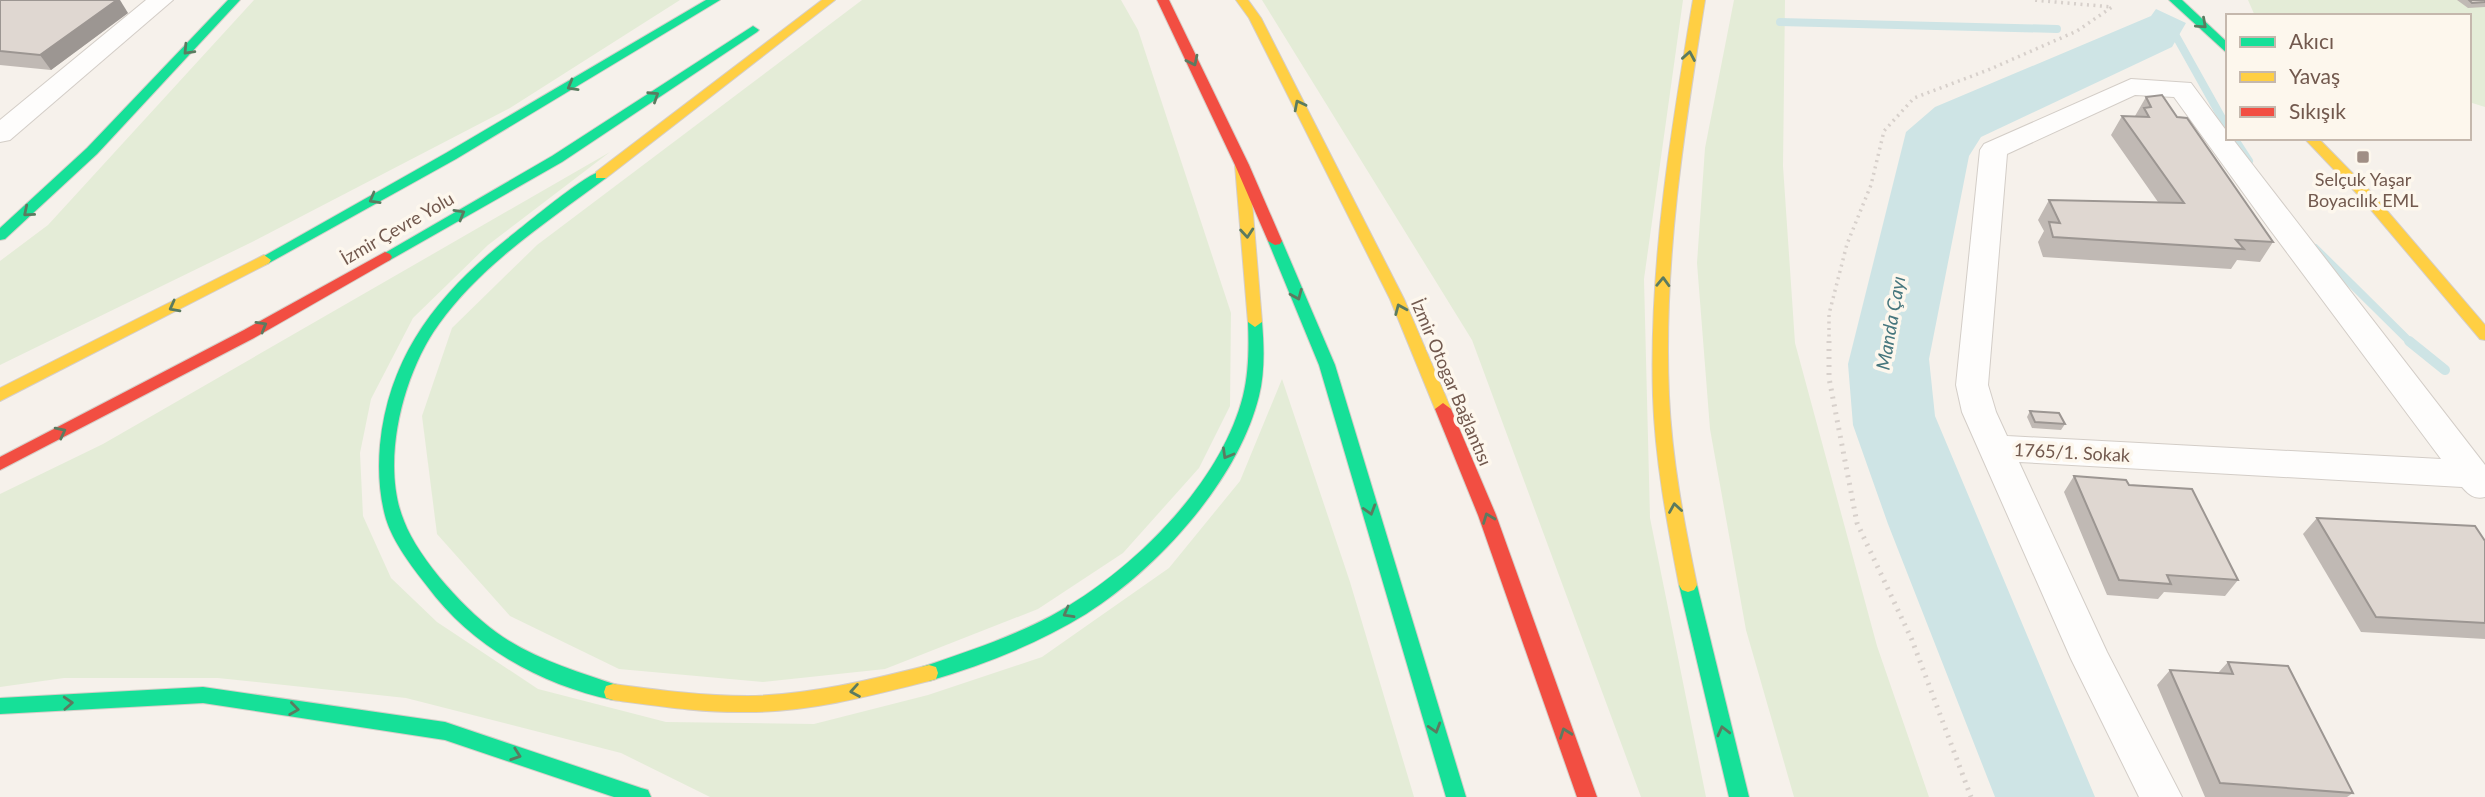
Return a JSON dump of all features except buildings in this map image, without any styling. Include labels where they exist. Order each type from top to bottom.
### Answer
[{"type":"main road","points":[[0,236],[44,199],[100,143],[234,0]]},
{"type":"main road","name":"İzmir Çevre Yolu","points":[[0,395],[307,237],[586,78],[714,0]]},
{"type":"main road","points":[[829,0],[488,262],[452,299],[416,348],[396,400],[386,453],[394,519],[431,581],[476,630],[529,664],[600,690],[680,701],[781,701],[861,691],[947,668],[1028,635],[1099,596],[1150,552],[1195,502],[1230,451],[1251,398],[1257,343],[1242,165]]},
{"type":"main road","points":[[1163,0],[1242,165],[1326,365],[1455,797]]},
{"type":"main road","name":"İzmir Otogar Bağlantısı","points":[[1242,0],[1255,18],[1396,299],[1487,515],[1587,797]]},
{"type":"main road","points":[[1699,0],[1674,150],[1664,237],[1661,329],[1665,439],[1681,552],[1739,797]]},
{"type":"main road","points":[[2175,0],[2226,48]]},
{"type":"main road","name":"İzmir Çevre Yolu","points":[[0,464],[249,334],[557,159],[764,23]]},
{"type":"main road","points":[[2312,140],[2366,195],[2485,335]]},
{"type":"main road","points":[[0,706],[203,695],[445,731],[641,797]]},
{"type":"street","points":[[0,134],[161,0]]},
{"type":"street","points":[[1995,448],[1979,412],[1972,385],[1994,150],[2131,87],[2182,89],[2278,221],[2479,482]]},
{"type":"street","name":"1765/1. Sokak","points":[[2161,797],[2091,659],[1995,448],[2479,482]]},
{"type":"path","points":[[1971,797],[1912,640],[1857,523],[1829,378],[1829,314],[1847,244],[1871,185],[1884,131],[1914,98],[1988,70],[2077,31],[2112,7],[2033,0]]},
{"type":"green space","points":[[254,0],[680,0],[510,108],[250,243],[0,365],[0,261],[48,225]]},
{"type":"green space","points":[[862,0],[1121,0],[1138,30],[1231,313],[1230,406],[1199,468],[1123,553],[1038,609],[885,669],[763,682],[619,669],[510,616],[437,534],[422,416],[452,328],[537,245]]},
{"type":"green space","points":[[1262,0],[1683,0],[1644,279],[1650,518],[1706,797],[1641,797],[1472,340]]},
{"type":"green space","points":[[1734,0],[1785,0],[1783,166],[1795,343],[1877,646],[1929,797],[1794,797],[1746,630],[1710,429],[1697,263],[1705,148]]},
{"type":"green space","points":[[2248,0],[2485,0],[2485,107],[2471,103],[2471,14],[2254,14]]},
{"type":"green space","points":[[610,152],[488,245],[413,318],[371,399],[360,453],[363,516],[391,578],[437,622],[538,689],[666,722],[814,724],[928,695],[1042,657],[1169,568],[1240,481],[1282,379],[1350,582],[1414,797],[710,797],[621,753],[406,698],[218,678],[64,678],[0,687],[0,494],[103,444]]},
{"type":"water","name":"Manda Çayı","points":[[2156,9],[2186,23],[2172,47],[1981,137],[1969,156],[1929,359],[1935,416],[2095,797],[1995,797],[1888,524],[1853,425],[1848,364],[1906,132],[1935,107],[2151,16]]},
{"type":"waterway","points":[[1780,22],[2057,29]]},
{"type":"waterway","points":[[2172,29],[2226,125]]},
{"type":"waterway","points":[[2235,140],[2249,161]]},
{"type":"waterway","points":[[2315,248],[2411,343]]},
{"type":"waterway","points":[[2409,341],[2445,370]]},
{"type":"traffic: fast","points":[[0,236],[92,151],[234,0]]},
{"type":"traffic: fast","points":[[264,260],[451,156],[714,0]]},
{"type":"traffic: fast","points":[[2175,0],[2226,48]]},
{"type":"traffic: fast","points":[[385,257],[557,159],[753,30]]},
{"type":"traffic: fast","points":[[601,175],[500,252],[453,296],[433,320],[416,347],[399,387],[390,431],[387,476],[397,526],[426,572],[458,611],[495,641],[538,666],[613,692]]},
{"type":"traffic: fast","points":[[1275,241],[1327,365],[1456,797]]},
{"type":"traffic: fast","points":[[929,673],[994,651],[1060,620],[1120,579],[1168,534],[1211,479],[1243,423],[1254,378],[1255,322]]},
{"type":"traffic: fast","points":[[1688,585],[1739,797]]},
{"type":"traffic: fast","points":[[0,706],[203,695],[445,731],[641,797]]},
{"type":"traffic: slow","points":[[601,175],[829,0]]},
{"type":"traffic: slow","points":[[1242,0],[1255,18],[1397,299],[1443,409]]},
{"type":"traffic: slow","points":[[1688,585],[1665,444],[1660,346],[1670,197],[1699,0]]},
{"type":"traffic: slow","points":[[2312,140],[2366,195],[2485,335]]},
{"type":"traffic: slow","points":[[1242,165],[1255,322]]},
{"type":"traffic: slow","points":[[0,395],[264,260]]},
{"type":"traffic: slow","points":[[613,692],[711,703],[770,703],[850,691],[929,673]]},
{"type":"traffic: jam","points":[[1163,0],[1242,165],[1275,241]]},
{"type":"traffic: jam","points":[[0,464],[249,334],[385,257]]},
{"type":"traffic: jam","points":[[1443,409],[1487,515],[1587,797]]},
{"type":"place","name":"Selçuk Yaşar Boyacılık EML","points":[[2363,157]]}]
